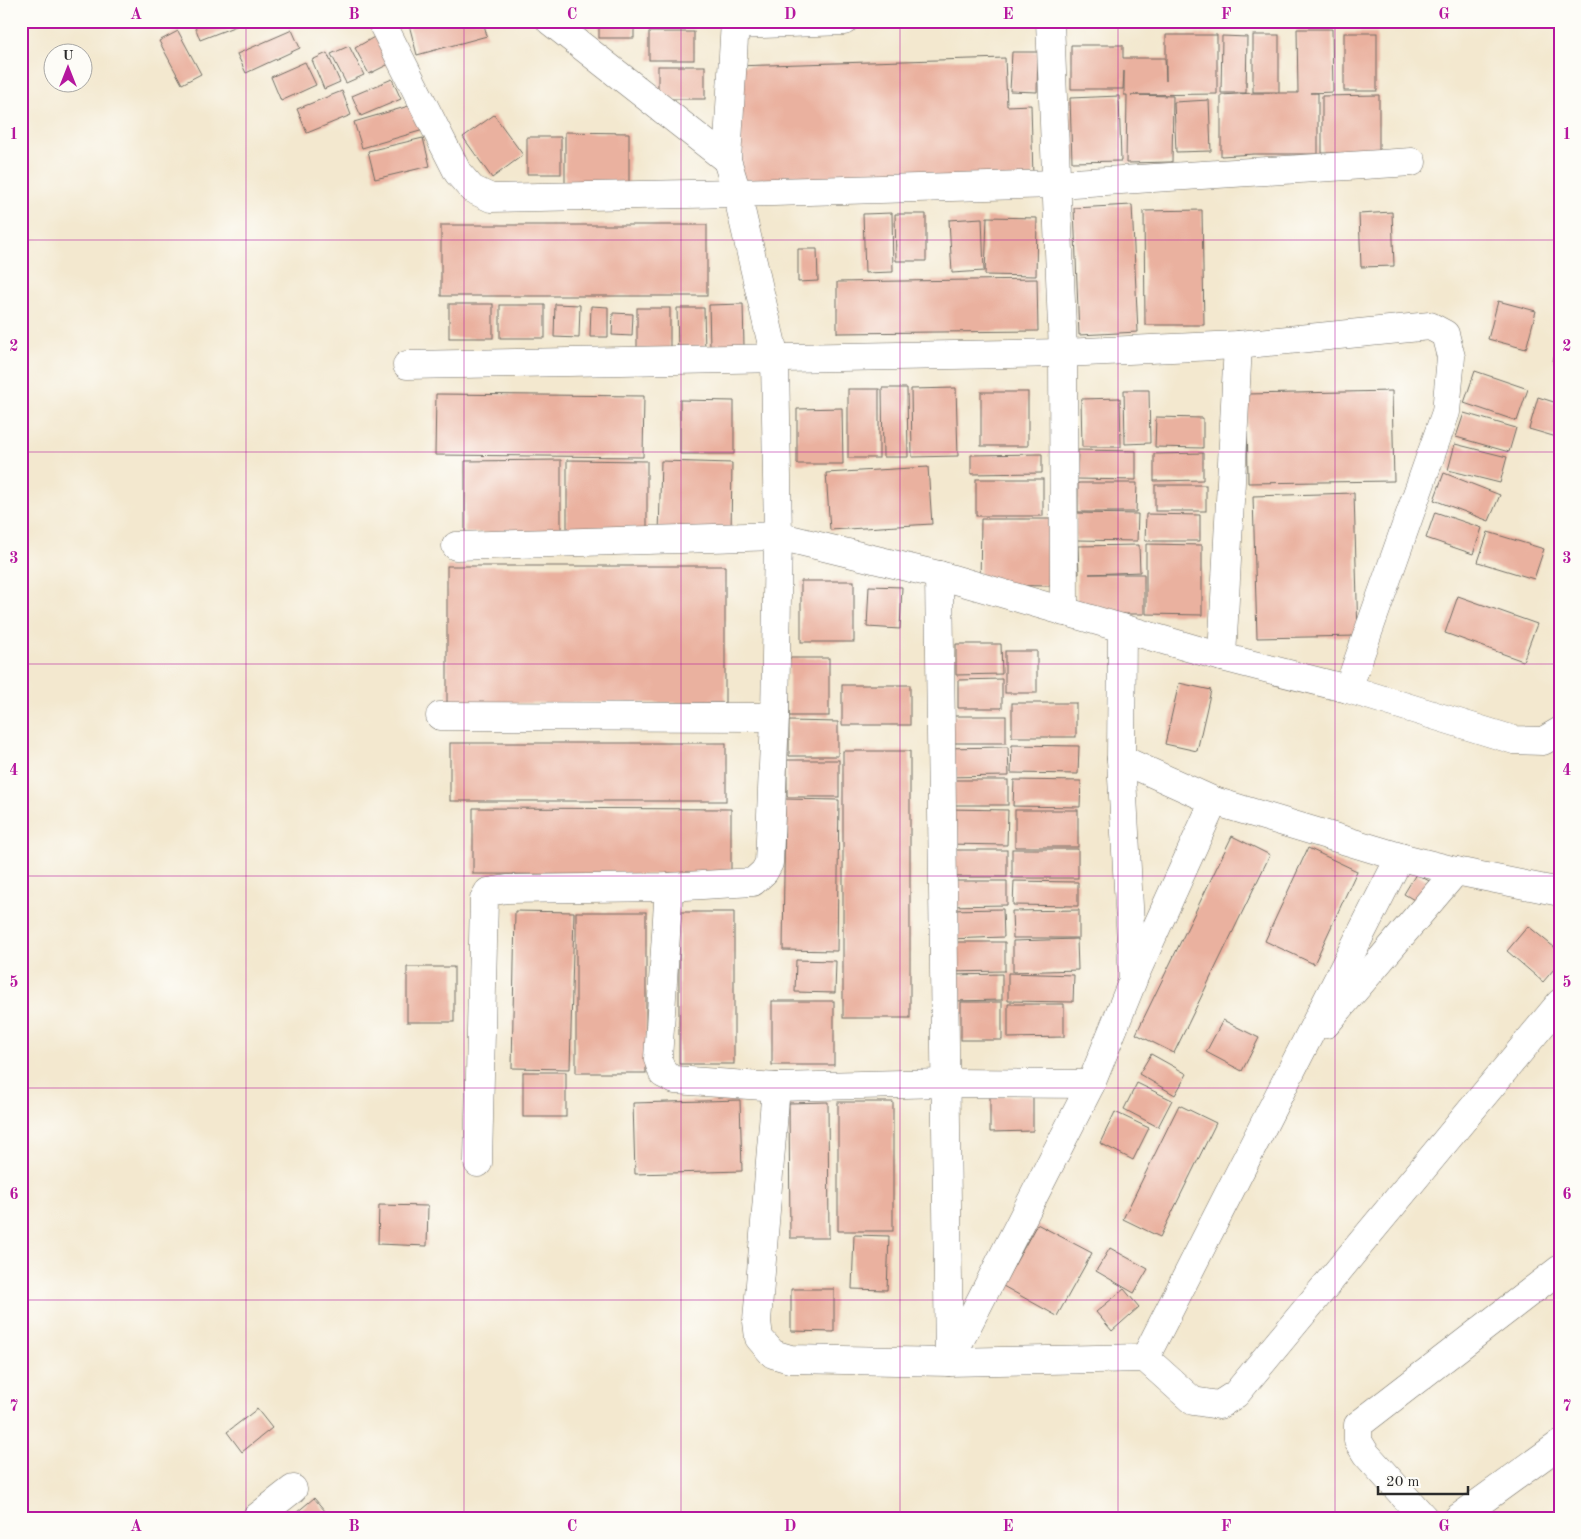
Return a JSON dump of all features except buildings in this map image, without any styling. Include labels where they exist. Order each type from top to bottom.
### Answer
[{"type":"street","points":[[381,21],[458,173],[472,188],[491,198],[1056,184],[1412,162]]},
{"type":"street","points":[[550,21],[727,160]]},
{"type":"street","points":[[478,1163],[484,899],[488,892],[507,889],[669,887],[753,882],[764,872],[769,863],[775,717],[778,536],[775,358],[737,193],[727,160],[735,23],[844,21]]},
{"type":"street","points":[[1050,21],[1062,353],[1064,612]]},
{"type":"street","points":[[406,365],[1062,353],[1238,345],[1430,326],[1445,334],[1451,357],[1446,412],[1348,689]]},
{"type":"street","points":[[1222,656],[1238,345]]},
{"type":"street","points":[[456,546],[778,536],[939,575],[1064,612],[1348,689],[1514,740],[1543,741],[1560,731]]},
{"type":"street","points":[[939,575],[949,1362]]},
{"type":"street","points":[[1122,628],[1121,759],[1133,980]]},
{"type":"street","points":[[440,716],[775,717]]},
{"type":"street","points":[[1121,759],[1214,801],[1400,857],[1456,871],[1560,892]]},
{"type":"street","points":[[949,1362],[1091,1084],[1133,980],[1214,801]]},
{"type":"street","points":[[1145,1358],[1400,857]]},
{"type":"street","points":[[1296,1059],[1456,871]]},
{"type":"street","points":[[669,887],[658,1059],[663,1074],[675,1080],[776,1087],[945,1083],[1091,1084]]},
{"type":"street","points":[[776,1087],[757,1321],[759,1338],[773,1354],[790,1359],[949,1362],[1145,1358],[1193,1401],[1219,1405],[1236,1394],[1560,1003]]},
{"type":"street","points":[[1424,1518],[1366,1454],[1358,1441],[1358,1425],[1560,1269]]},
{"type":"street","points":[[1458,1518],[1560,1444]]},
{"type":"street","points":[[256,1518],[293,1489]]}]
